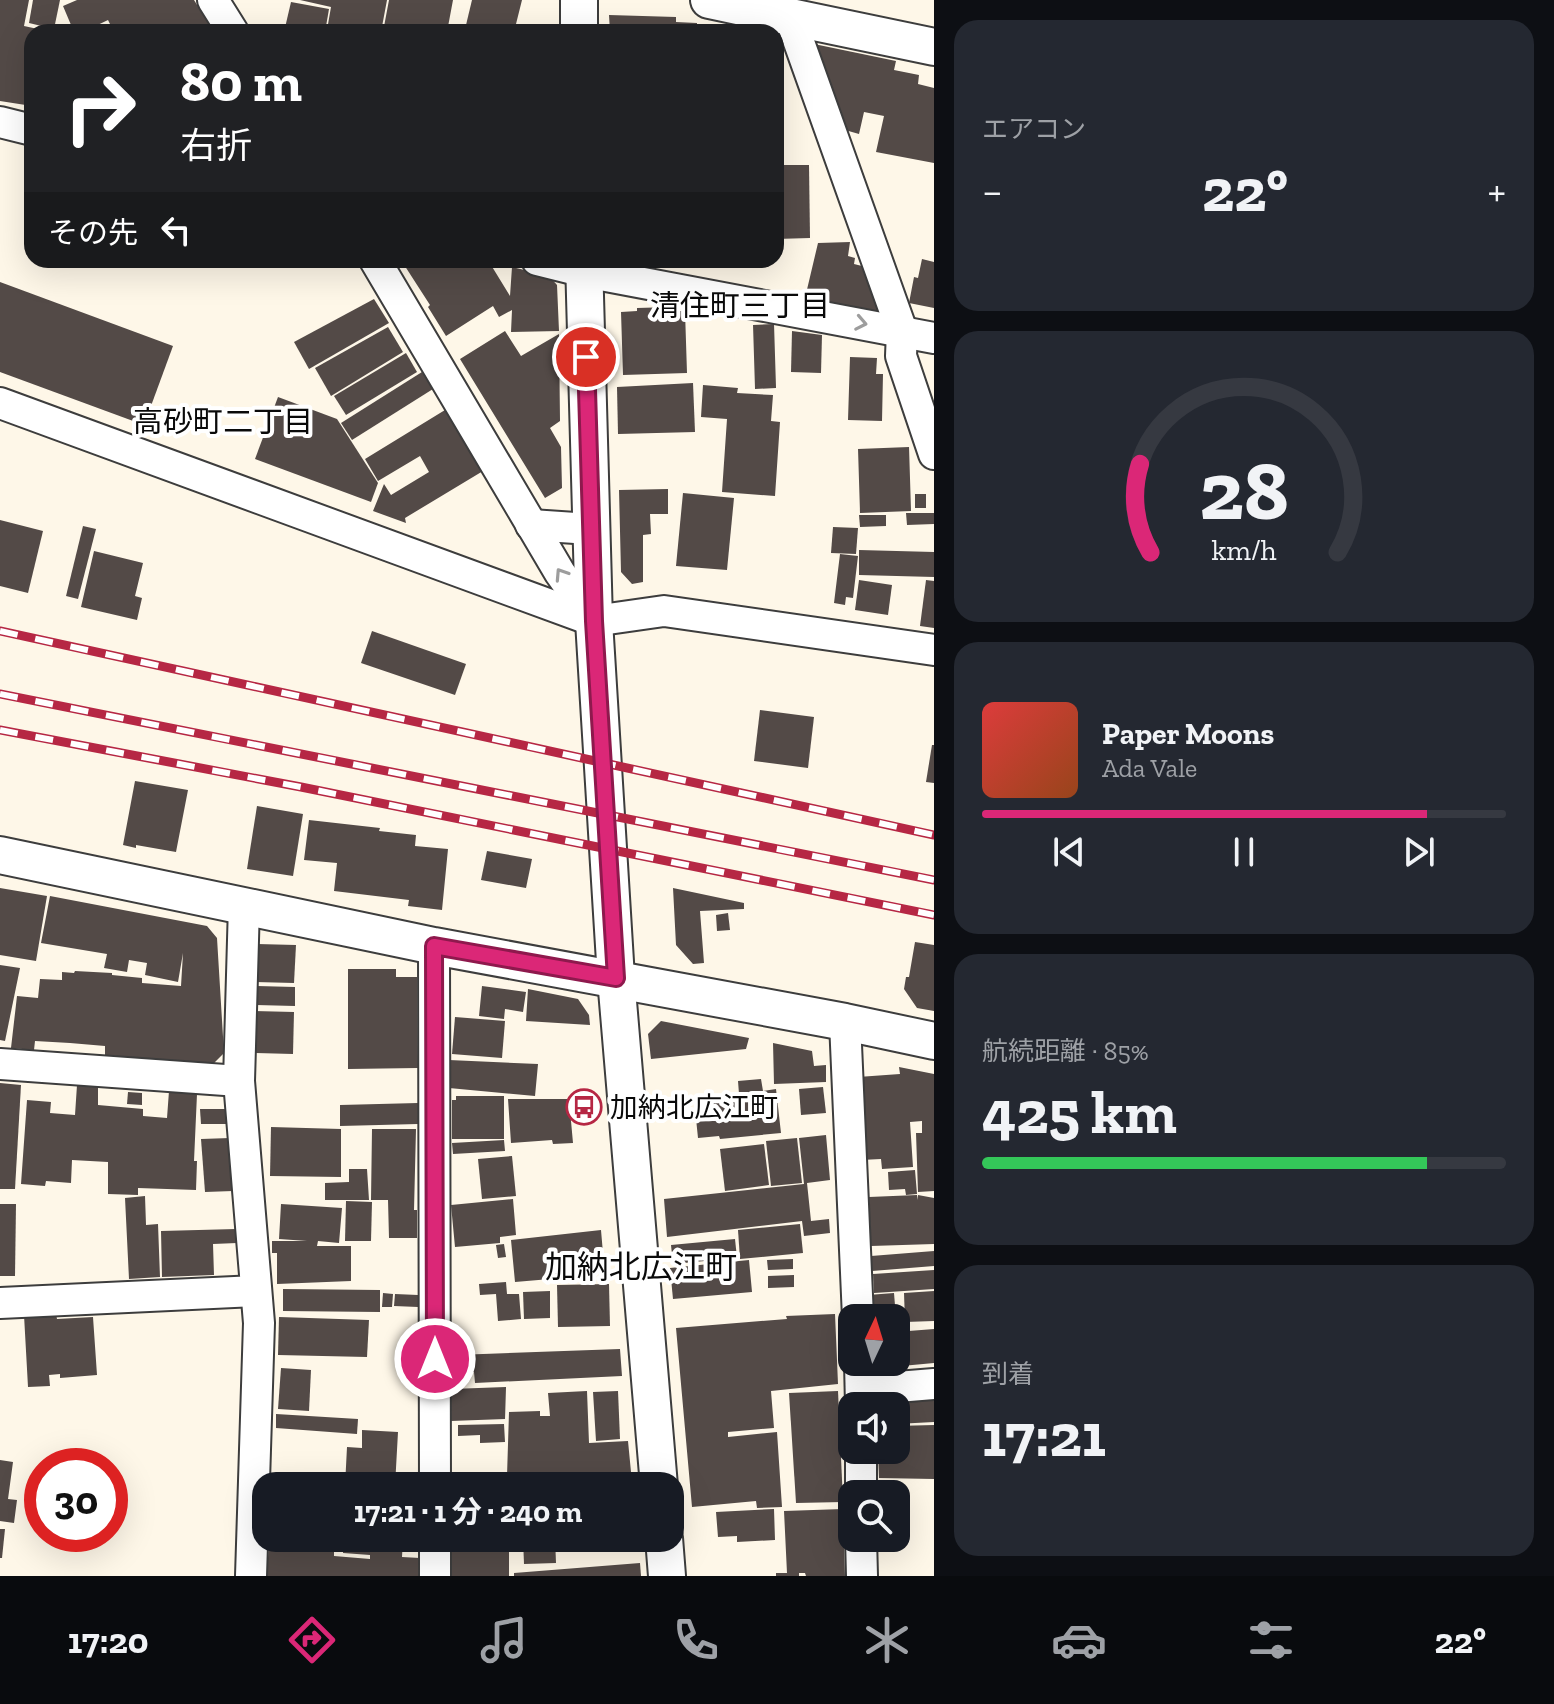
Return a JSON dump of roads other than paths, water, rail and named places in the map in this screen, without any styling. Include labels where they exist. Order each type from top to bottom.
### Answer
[{"type":"street","points":[[213,0],[228,24]]},
{"type":"street","points":[[579,0],[579,24]]},
{"type":"street","points":[[709,0],[934,47]]},
{"type":"street","points":[[790,17],[902,331],[901,356],[934,454]]},
{"type":"street","points":[[0,122],[24,128]]},
{"type":"street","points":[[380,268],[560,573],[594,621]]},
{"type":"street","points":[[584,268],[594,621],[616,978],[658,1472]]},
{"type":"street","points":[[594,268],[934,338]]},
{"type":"street","points":[[0,403],[594,621],[664,611],[934,650]]},
{"type":"street","points":[[531,525],[590,529]]},
{"type":"street","points":[[0,855],[434,946],[616,978],[934,1041]]},
{"type":"street","points":[[244,905],[239,1081],[259,1323],[251,1576]]},
{"type":"street","points":[[434,946],[435,1472]]},
{"type":"street","points":[[845,1022],[857,1304]]},
{"type":"street","points":[[0,1064],[239,1081]]},
{"type":"street","points":[[0,1303],[256,1291]]},
{"type":"street","points":[[861,1386],[934,1384]]},
{"type":"street","points":[[435,1552],[435,1576]]},
{"type":"street","points":[[665,1552],[667,1576]]},
{"type":"street","points":[[861,1552],[862,1576]]},
{"type":"railway","points":[[0,631],[934,835]]},
{"type":"railway","points":[[0,694],[934,880]]},
{"type":"railway","points":[[0,730],[301,787],[934,915]]},
{"type":"place","name":"加納北広江町","points":[[584,1107]]},
{"type":"district","name":"清住町三丁目","points":[[740,306]]},
{"type":"district","name":"高砂町二丁目","points":[[223,422]]},
{"type":"district","name":"加納北広江町","points":[[641,1267]]}]
